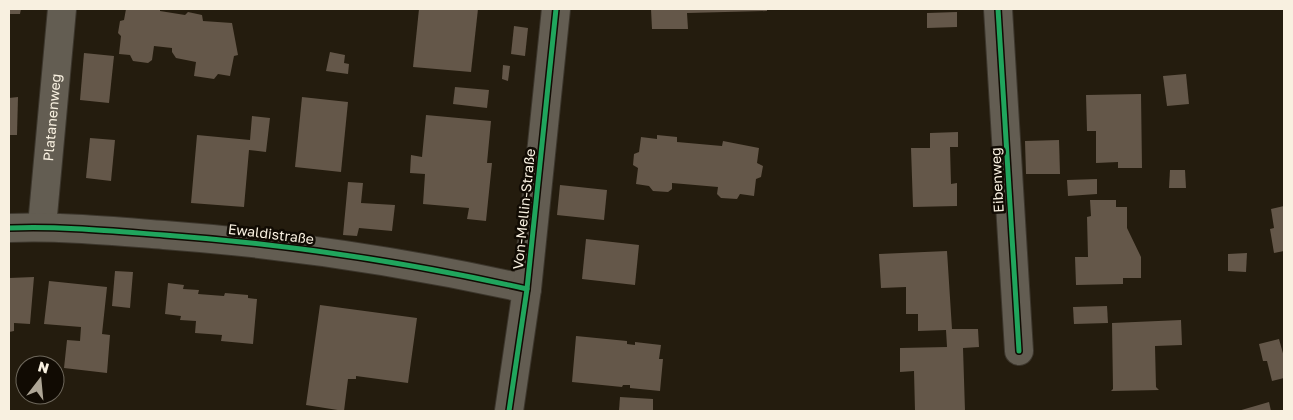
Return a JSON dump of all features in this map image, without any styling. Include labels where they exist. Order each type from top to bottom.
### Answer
[{"type":"street","name":"Platanenweg","points":[[42,226],[62,9]]},
{"type":"street","name":"Von-Mellin-Straße","points":[[509,411],[527,288],[556,9]]},
{"type":"street","name":"Eibenweg","points":[[998,9],[1019,350]]},
{"type":"street","name":"Ewaldistraße","points":[[9,228],[42,226],[233,240],[452,272],[527,288]]},
{"type":"building","points":[[9,9],[21,9],[20,14],[9,14]]},
{"type":"building","points":[[126,9],[160,9],[160,11],[185,15],[188,12],[202,15],[203,21],[232,23],[238,55],[234,56],[230,76],[218,74],[214,79],[194,76],[196,62],[176,58],[172,48],[154,46],[152,60],[148,63],[133,61],[130,55],[119,54],[121,36],[118,33],[120,21],[124,20]]},
{"type":"building","points":[[419,9],[478,9],[471,72],[413,67]]},
{"type":"building","points":[[651,9],[767,9],[767,11],[687,13],[688,29],[652,29]]},
{"type":"building","points":[[957,12],[957,27],[927,28],[927,13]]},
{"type":"building","points":[[514,26],[528,28],[525,56],[511,54]]},
{"type":"building","points":[[330,52],[345,55],[344,63],[349,64],[348,74],[326,71]]},
{"type":"building","points":[[84,53],[114,56],[109,103],[80,100]]},
{"type":"building","points":[[503,65],[510,66],[508,81],[502,79]]},
{"type":"building","points":[[1186,74],[1189,104],[1167,106],[1163,76]]},
{"type":"building","points":[[455,87],[489,90],[487,108],[453,104]]},
{"type":"building","points":[[1141,94],[1142,168],[1118,168],[1118,162],[1096,163],[1096,131],[1087,131],[1086,95]]},
{"type":"building","points":[[18,97],[17,135],[9,135],[9,98]]},
{"type":"building","points":[[302,97],[348,102],[341,172],[295,167]]},
{"type":"building","points":[[426,115],[491,121],[487,163],[492,163],[486,221],[467,219],[469,208],[423,204],[425,174],[410,173],[411,155],[422,157]]},
{"type":"building","points":[[252,116],[270,118],[266,152],[249,150],[244,207],[191,203],[197,135],[250,140]]},
{"type":"building","points":[[958,132],[958,147],[950,147],[951,184],[957,183],[957,206],[913,207],[911,148],[930,148],[930,133]]},
{"type":"building","points":[[657,135],[677,137],[677,142],[722,146],[723,141],[759,148],[757,163],[763,166],[761,177],[756,179],[754,196],[740,194],[737,199],[721,198],[717,194],[718,187],[672,183],[672,189],[668,192],[653,191],[649,186],[636,184],[638,168],[633,165],[634,154],[639,152],[641,137],[657,139]]},
{"type":"building","points":[[90,138],[115,140],[111,181],[86,178]]},
{"type":"building","points":[[1059,140],[1060,174],[1026,174],[1025,141]]},
{"type":"building","points":[[1170,170],[1185,170],[1186,188],[1169,188]]},
{"type":"building","points":[[1097,179],[1097,194],[1068,196],[1067,180]]},
{"type":"building","points":[[348,182],[363,183],[361,203],[395,205],[392,231],[359,228],[357,236],[343,235]]},
{"type":"building","points":[[560,185],[607,190],[604,220],[557,215]]},
{"type":"building","points":[[1090,200],[1116,200],[1116,207],[1127,207],[1127,228],[1141,257],[1141,278],[1123,278],[1123,284],[1076,285],[1075,257],[1088,257],[1087,217],[1091,216]]},
{"type":"building","points":[[1284,206],[1284,251],[1274,253],[1270,229],[1274,228],[1271,209]]},
{"type":"building","points":[[586,239],[639,245],[635,285],[582,279]]},
{"type":"building","points":[[947,251],[952,329],[978,329],[979,347],[963,348],[965,411],[915,411],[914,371],[900,372],[900,348],[947,347],[946,330],[918,331],[918,314],[906,314],[906,287],[881,288],[879,254]]},
{"type":"building","points":[[1247,253],[1246,272],[1228,271],[1228,254]]},
{"type":"building","points":[[115,271],[133,272],[130,308],[112,306]]},
{"type":"building","points":[[34,277],[30,324],[14,323],[14,331],[9,332],[9,278]]},
{"type":"building","points":[[49,281],[107,287],[102,334],[110,335],[107,373],[65,368],[67,340],[80,341],[81,327],[44,324]]},
{"type":"building","points":[[168,283],[184,285],[183,289],[199,290],[198,294],[224,296],[225,293],[248,295],[248,298],[257,299],[253,344],[221,341],[222,335],[195,333],[196,321],[180,320],[181,316],[165,314]]},
{"type":"building","points":[[320,305],[417,318],[408,383],[356,376],[356,379],[348,379],[344,411],[306,405]]},
{"type":"building","points":[[1107,306],[1108,323],[1074,324],[1073,307]]},
{"type":"building","points":[[1181,320],[1182,345],[1155,346],[1156,387],[1159,390],[1111,391],[1113,389],[1112,323]]},
{"type":"building","points":[[576,336],[627,341],[627,344],[635,345],[635,342],[661,345],[659,359],[663,359],[660,391],[630,388],[630,385],[623,385],[622,387],[572,382]]},
{"type":"building","points":[[1279,339],[1284,357],[1284,378],[1272,381],[1267,361],[1263,361],[1259,344]]},
{"type":"building","points":[[620,397],[653,399],[653,411],[619,411]]},
{"type":"building","points":[[1269,402],[1271,411],[1238,411]]},
{"type":"cycle path","points":[[509,411],[527,289],[556,9]]},
{"type":"cycle path","points":[[998,9],[1019,351]]},
{"type":"cycle path","points":[[9,228],[86,229],[255,243],[392,262],[527,289]]}]
